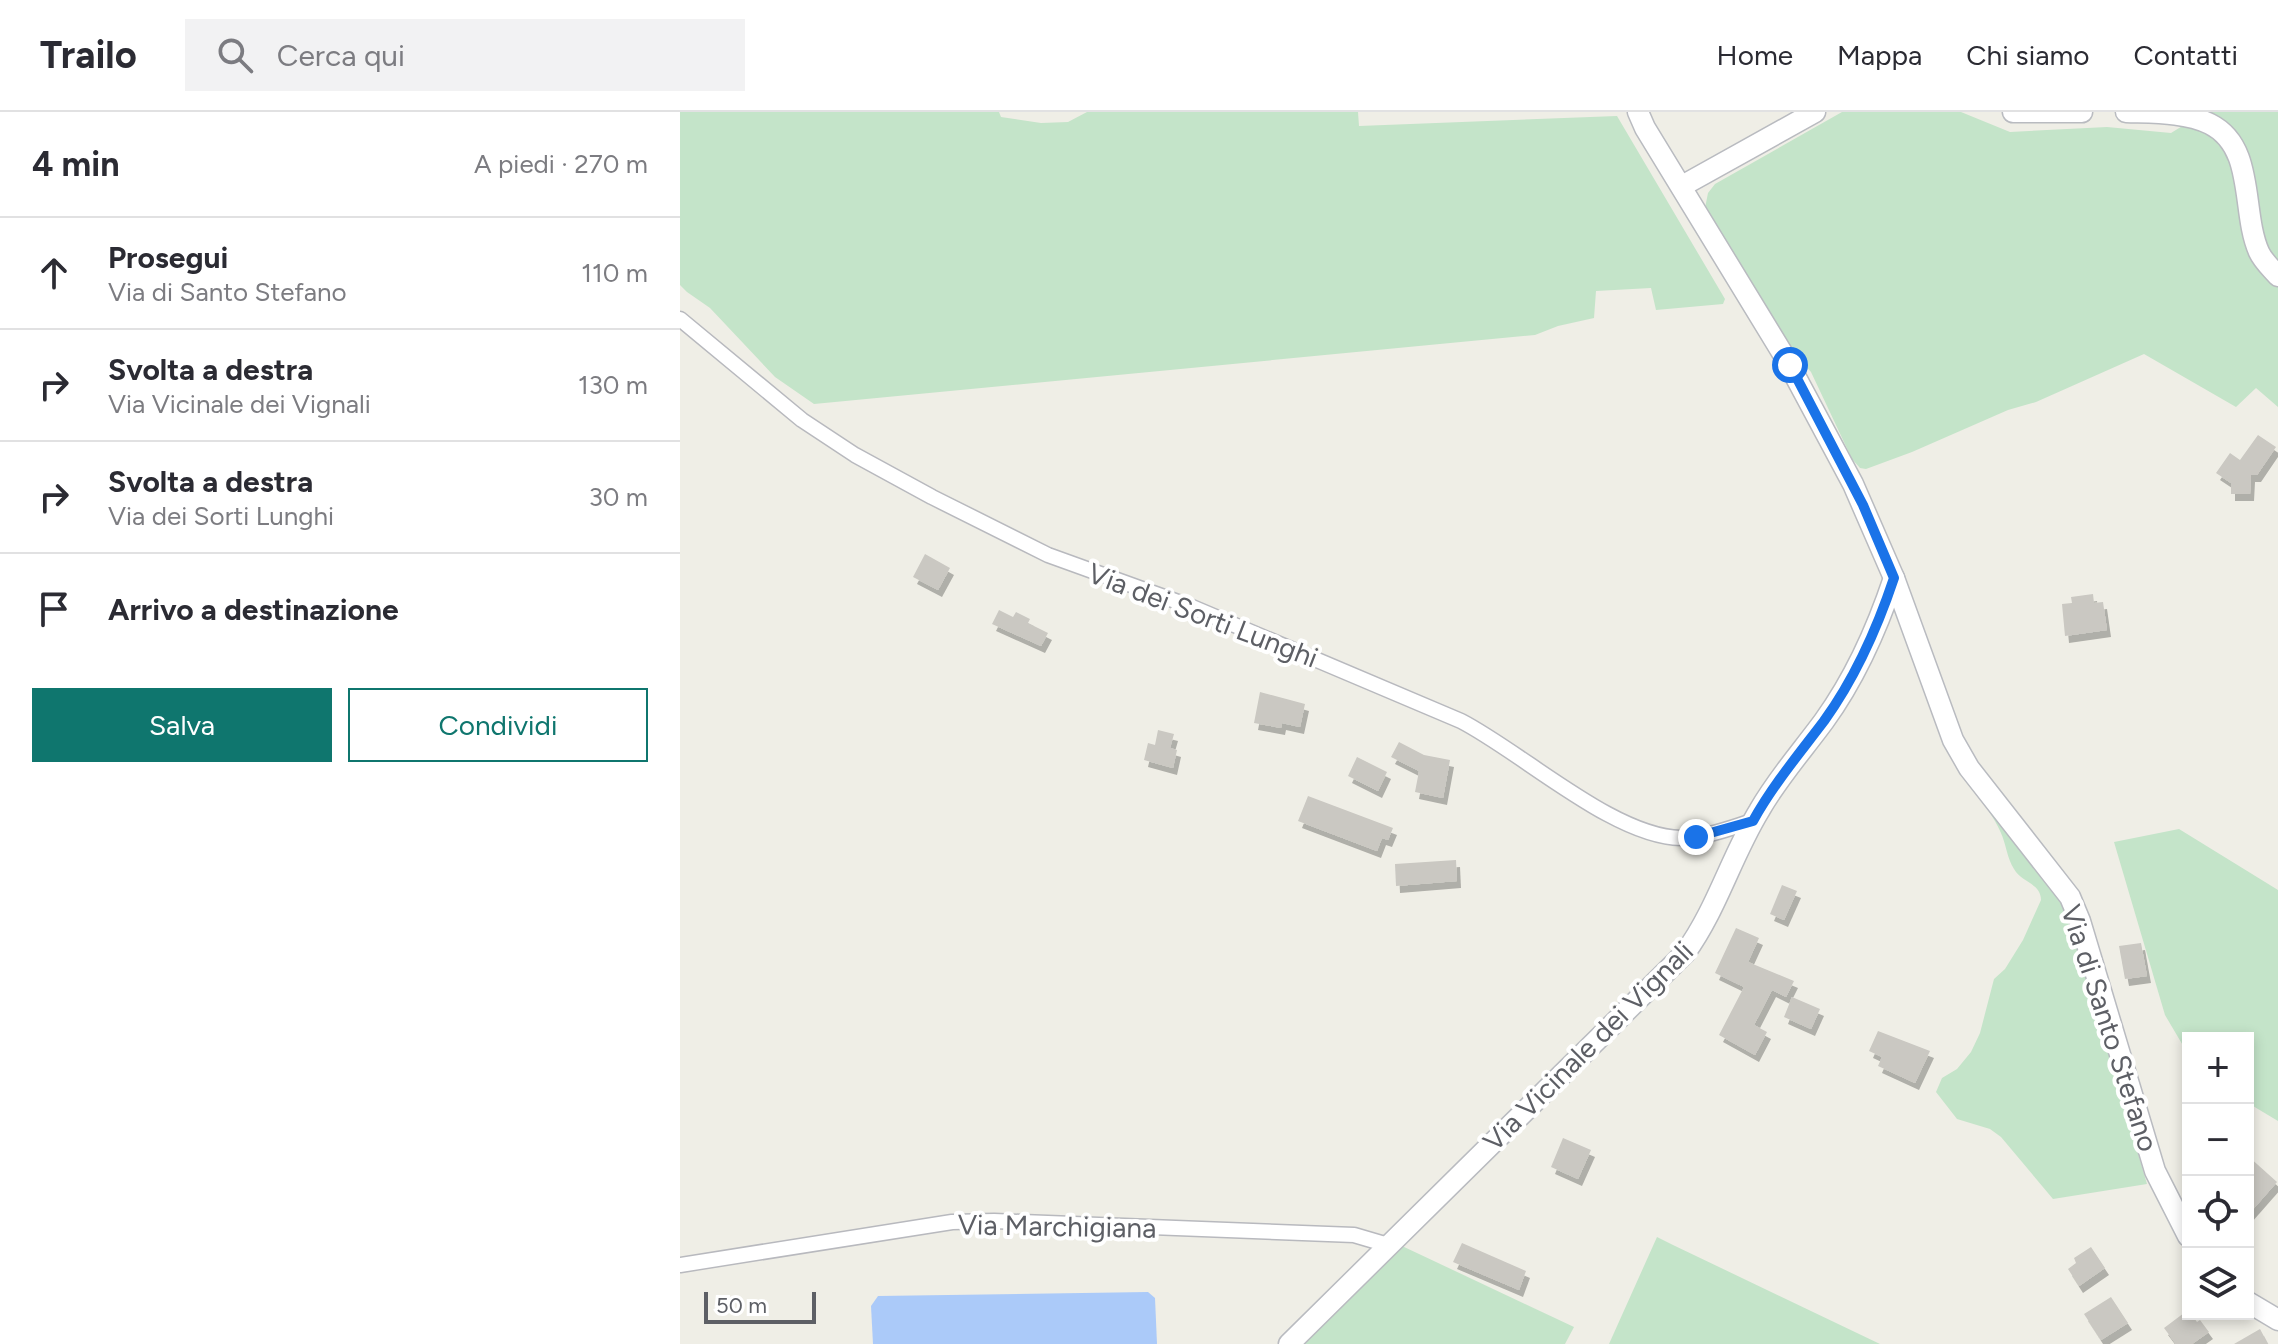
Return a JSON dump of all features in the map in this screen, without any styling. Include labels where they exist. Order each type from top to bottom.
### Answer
[{"type":"street","name":"Via di Santo Stefano","points":[[1638,112],[1786,359],[1863,505],[1894,578],[1953,740],[1969,768],[2070,897],[2080,921],[2155,1171],[2182,1224]]},
{"type":"street","points":[[1682,186],[1815,112]]},
{"type":"street","points":[[2013,112],[2082,112]]},
{"type":"street","points":[[2126,112],[2175,114],[2209,123],[2224,133],[2245,178],[2256,243],[2261,256],[2278,276]]},
{"type":"street","name":"Via dei Sorti Lunghi","points":[[680,319],[802,420],[855,455],[1048,555],[1192,607],[1461,721],[1597,807],[1638,829],[1667,837],[1696,837],[1753,821]]},
{"type":"street","name":"Via Vicinale dei Vignali","points":[[1289,1344],[1680,960],[1708,916],[1768,794],[1844,690],[1876,628],[1894,578]]},
{"type":"street","name":"Via Marchigiana","points":[[680,1265],[952,1222],[1354,1235],[1388,1245]]},
{"type":"street","points":[[2254,1306],[2278,1320]]},
{"type":"green space","points":[[680,112],[999,112],[1001,117],[1041,123],[1068,122],[1087,112],[1358,112],[1359,126],[1617,116],[1725,299],[1723,304],[1656,310],[1651,288],[1596,291],[1594,318],[1535,335],[814,404],[775,377],[710,308],[680,285]]},
{"type":"green space","points":[[1842,112],[1961,112],[2010,132],[2107,127],[2171,133],[2205,112],[2278,112],[2278,407],[2256,388],[2236,407],[2144,354],[1912,452],[1866,469],[1860,468],[1852,459],[1811,372],[1794,353],[1705,208],[1708,193],[1715,184]]},
{"type":"green space","points":[[1974,789],[2063,899],[2147,1184],[2053,1199],[2001,1137],[1990,1129],[1957,1119],[1936,1092],[1942,1078],[1957,1069],[1971,1052],[1980,1033],[1994,979],[2005,969],[2023,940],[2041,900],[2035,886],[2014,869],[1998,827]]},
{"type":"green space","points":[[2179,829],[2278,890],[2278,1121],[2254,1107],[2254,1032],[2182,1032],[2182,1044],[2165,1015],[2114,842]]},
{"type":"green space","points":[[1657,1237],[1673,1245],[1880,1344],[1609,1344]]},
{"type":"green space","points":[[1402,1246],[1574,1327],[1565,1344],[1303,1344]]},
{"type":"water","points":[[1148,1292],[1155,1298],[1157,1344],[873,1344],[871,1306],[878,1296]]},
{"type":"building","points":[[2258,435],[2276,447],[2257,475],[2251,475],[2250,494],[2231,494],[2231,483],[2216,473],[2230,453],[2240,460]]},
{"type":"building","points":[[925,554],[950,568],[938,590],[913,577]]},
{"type":"building","points":[[2093,594],[2094,603],[2103,602],[2107,630],[2065,636],[2062,604],[2072,603],[2071,597]]},
{"type":"building","points":[[999,610],[1013,617],[1016,612],[1030,619],[1028,623],[1048,633],[1041,646],[992,624]]},
{"type":"building","points":[[1260,692],[1305,704],[1300,727],[1282,723],[1281,728],[1254,723]]},
{"type":"building","points":[[1158,730],[1174,734],[1170,748],[1177,750],[1173,768],[1144,760],[1148,743],[1155,745]]},
{"type":"building","points":[[1399,742],[1424,755],[1450,760],[1443,798],[1415,792],[1419,771],[1391,757]]},
{"type":"building","points":[[1357,757],[1387,772],[1378,791],[1348,776]]},
{"type":"building","points":[[1308,796],[1393,828],[1388,840],[1382,838],[1377,851],[1298,821]]},
{"type":"building","points":[[1456,860],[1457,881],[1396,886],[1395,864]]},
{"type":"building","points":[[1782,885],[1797,891],[1784,920],[1770,914]]},
{"type":"building","points":[[1736,928],[1759,938],[1748,962],[1794,981],[1786,997],[1772,990],[1754,1025],[1767,1032],[1755,1055],[1719,1035],[1744,987],[1715,973]]},
{"type":"building","points":[[2141,943],[2147,976],[2125,979],[2119,946]]},
{"type":"building","points":[[1792,997],[1820,1009],[1811,1029],[1784,1017]]},
{"type":"building","points":[[1878,1031],[1930,1051],[1915,1083],[1878,1066],[1882,1057],[1869,1051]]},
{"type":"building","points":[[1563,1138],[1591,1150],[1578,1179],[1551,1167]]},
{"type":"building","points":[[2254,1161],[2277,1182],[2254,1208]]},
{"type":"building","points":[[1462,1243],[1526,1271],[1519,1290],[1453,1262]]},
{"type":"building","points":[[2091,1247],[2105,1268],[2079,1286],[2068,1269],[2076,1263],[2074,1258]]},
{"type":"building","points":[[2111,1297],[2128,1323],[2101,1340],[2084,1314]]},
{"type":"building","points":[[2182,1314],[2182,1320],[2200,1320],[2209,1332],[2192,1344],[2176,1344],[2164,1328]]},
{"type":"building","points":[[2260,1329],[2268,1344],[2234,1344]]},
{"type":"route","points":[[1696,837],[1753,821],[1768,794],[1844,690],[1876,628],[1894,578],[1863,505],[1790,365]]}]
